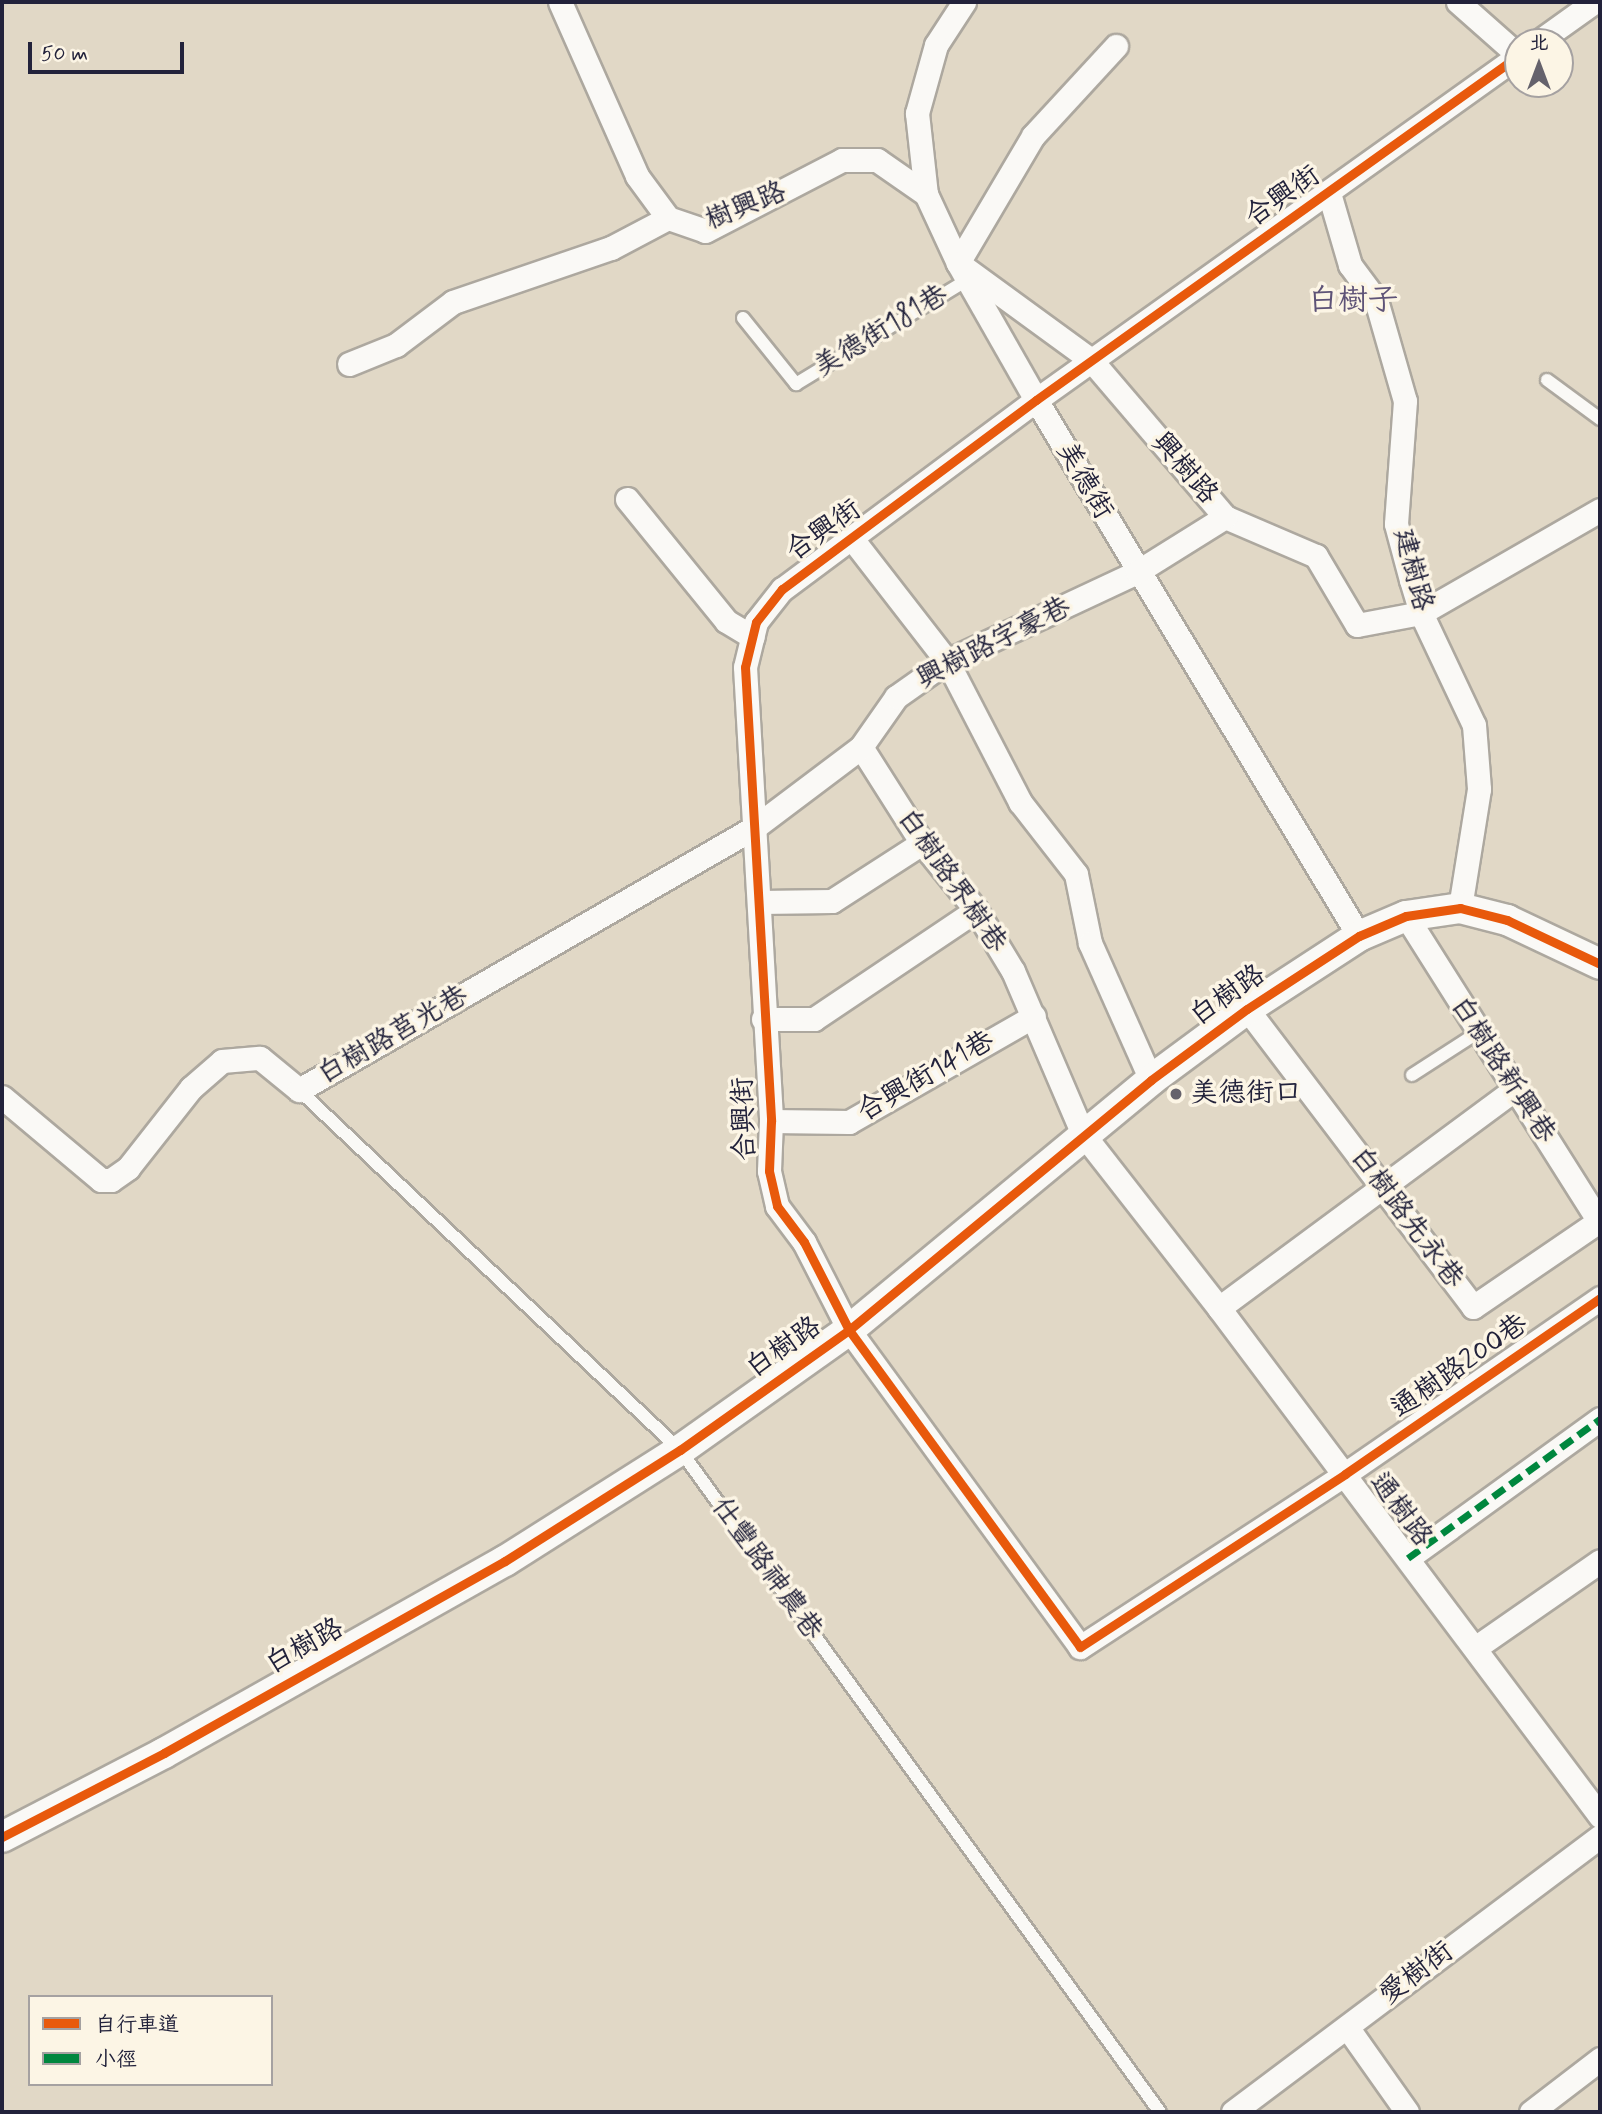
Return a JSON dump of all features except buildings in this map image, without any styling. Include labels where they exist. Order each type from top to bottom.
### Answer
[{"type":"street","name":"樹興路","points":[[560,2],[637,176],[668,218],[705,231],[842,160],[877,160],[926,194]]},
{"type":"street","points":[[1458,2],[1504,43]]},
{"type":"street","points":[[1558,28],[1594,2]]},
{"type":"street","name":"美德街","points":[[965,3],[936,45],[917,113],[926,194],[963,272],[1036,400],[1137,572],[1359,936]]},
{"type":"street","points":[[963,272],[1033,136],[1116,46]]},
{"type":"street","name":"合興街","points":[[1345,1474],[1080,1647],[849,1330],[804,1242],[777,1206],[769,1171],[772,1121],[762,1018],[760,902],[745,667],[756,622],[782,589],[853,540],[1091,360],[1504,66]]},
{"type":"street","name":"建樹路","points":[[1329,193],[1350,265],[1376,300],[1405,401],[1396,524],[1421,614],[1474,724],[1479,789],[1460,908]]},
{"type":"street","points":[[349,364],[396,345],[453,302],[611,248],[668,218]]},
{"type":"street","name":"興樹路","points":[[963,272],[1091,360],[1225,517],[1316,555],[1357,625],[1421,614]]},
{"type":"street","points":[[627,499],[726,621],[753,637]]},
{"type":"street","points":[[1421,614],[1600,510]]},
{"type":"street","name":"興樹路字豪巷","points":[[755,827],[861,747],[896,697],[947,662],[1137,572],[1225,517]]},
{"type":"street","points":[[853,540],[947,662],[1020,802],[1076,874],[1090,943],[1151,1080]]},
{"type":"street","name":"白樹路界樹巷","points":[[861,747],[922,843],[976,909],[1034,1016],[1083,1134]]},
{"type":"street","name":"白樹路莒光巷","points":[[2,1097],[100,1180],[111,1180],[128,1168],[191,1088],[222,1061],[260,1058],[299,1090],[755,827]]},
{"type":"street","points":[[760,902],[832,901],[922,843]]},
{"type":"street","name":"白樹路","points":[[2,1837],[164,1753],[505,1560],[680,1450],[849,1330],[1151,1080],[1247,1009],[1359,936],[1406,916],[1460,908],[1507,920],[1600,964]]},
{"type":"street","points":[[762,1018],[814,1018],[976,909]]},
{"type":"street","name":"白樹路新興巷","points":[[1406,916],[1477,1033],[1600,1222]]},
{"type":"street","name":"白樹路先永巷","points":[[1247,1009],[1473,1307],[1600,1222]]},
{"type":"street","name":"合興街141巷","points":[[772,1121],[849,1122],[1034,1016]]},
{"type":"street","points":[[1219,1308],[1514,1090]]},
{"type":"street","name":"通樹路","points":[[1083,1134],[1345,1474],[1600,1816]]},
{"type":"street","name":"通樹路200巷","points":[[1345,1474],[1600,1298]]},
{"type":"street","points":[[1408,1558],[1600,1419]]},
{"type":"street","points":[[1475,1648],[1600,1561]]},
{"type":"street","name":"愛樹街","points":[[1233,2112],[1600,1836]]},
{"type":"street","points":[[1347,2027],[1407,2112]]},
{"type":"street","points":[[1531,2112],[1600,2059]]},
{"type":"lane","name":"美德街181巷","points":[[743,318],[796,384],[963,272]]},
{"type":"lane","points":[[1547,380],[1600,419]]},
{"type":"lane","points":[[1412,1075],[1477,1033]]},
{"type":"lane","name":"仕豐路神農巷","points":[[299,1090],[680,1450],[1160,2112]]},
{"type":"marked path","points":[[1408,1558],[1600,1419]]},
{"type":"cycle path","points":[[1504,66],[1036,400],[782,589],[756,622],[745,667],[771,1121],[769,1171],[777,1206],[804,1242],[849,1330],[1080,1647],[1345,1474],[1600,1298]]},
{"type":"cycle path","points":[[2,1837],[164,1753],[505,1561],[680,1450],[849,1330],[1151,1080],[1247,1009],[1359,936],[1406,916],[1460,908],[1507,920],[1600,964]]},
{"type":"place","name":"美德街口","points":[[1176,1094]]},
{"type":"district","name":"白樹子","points":[[1353,301]]}]
